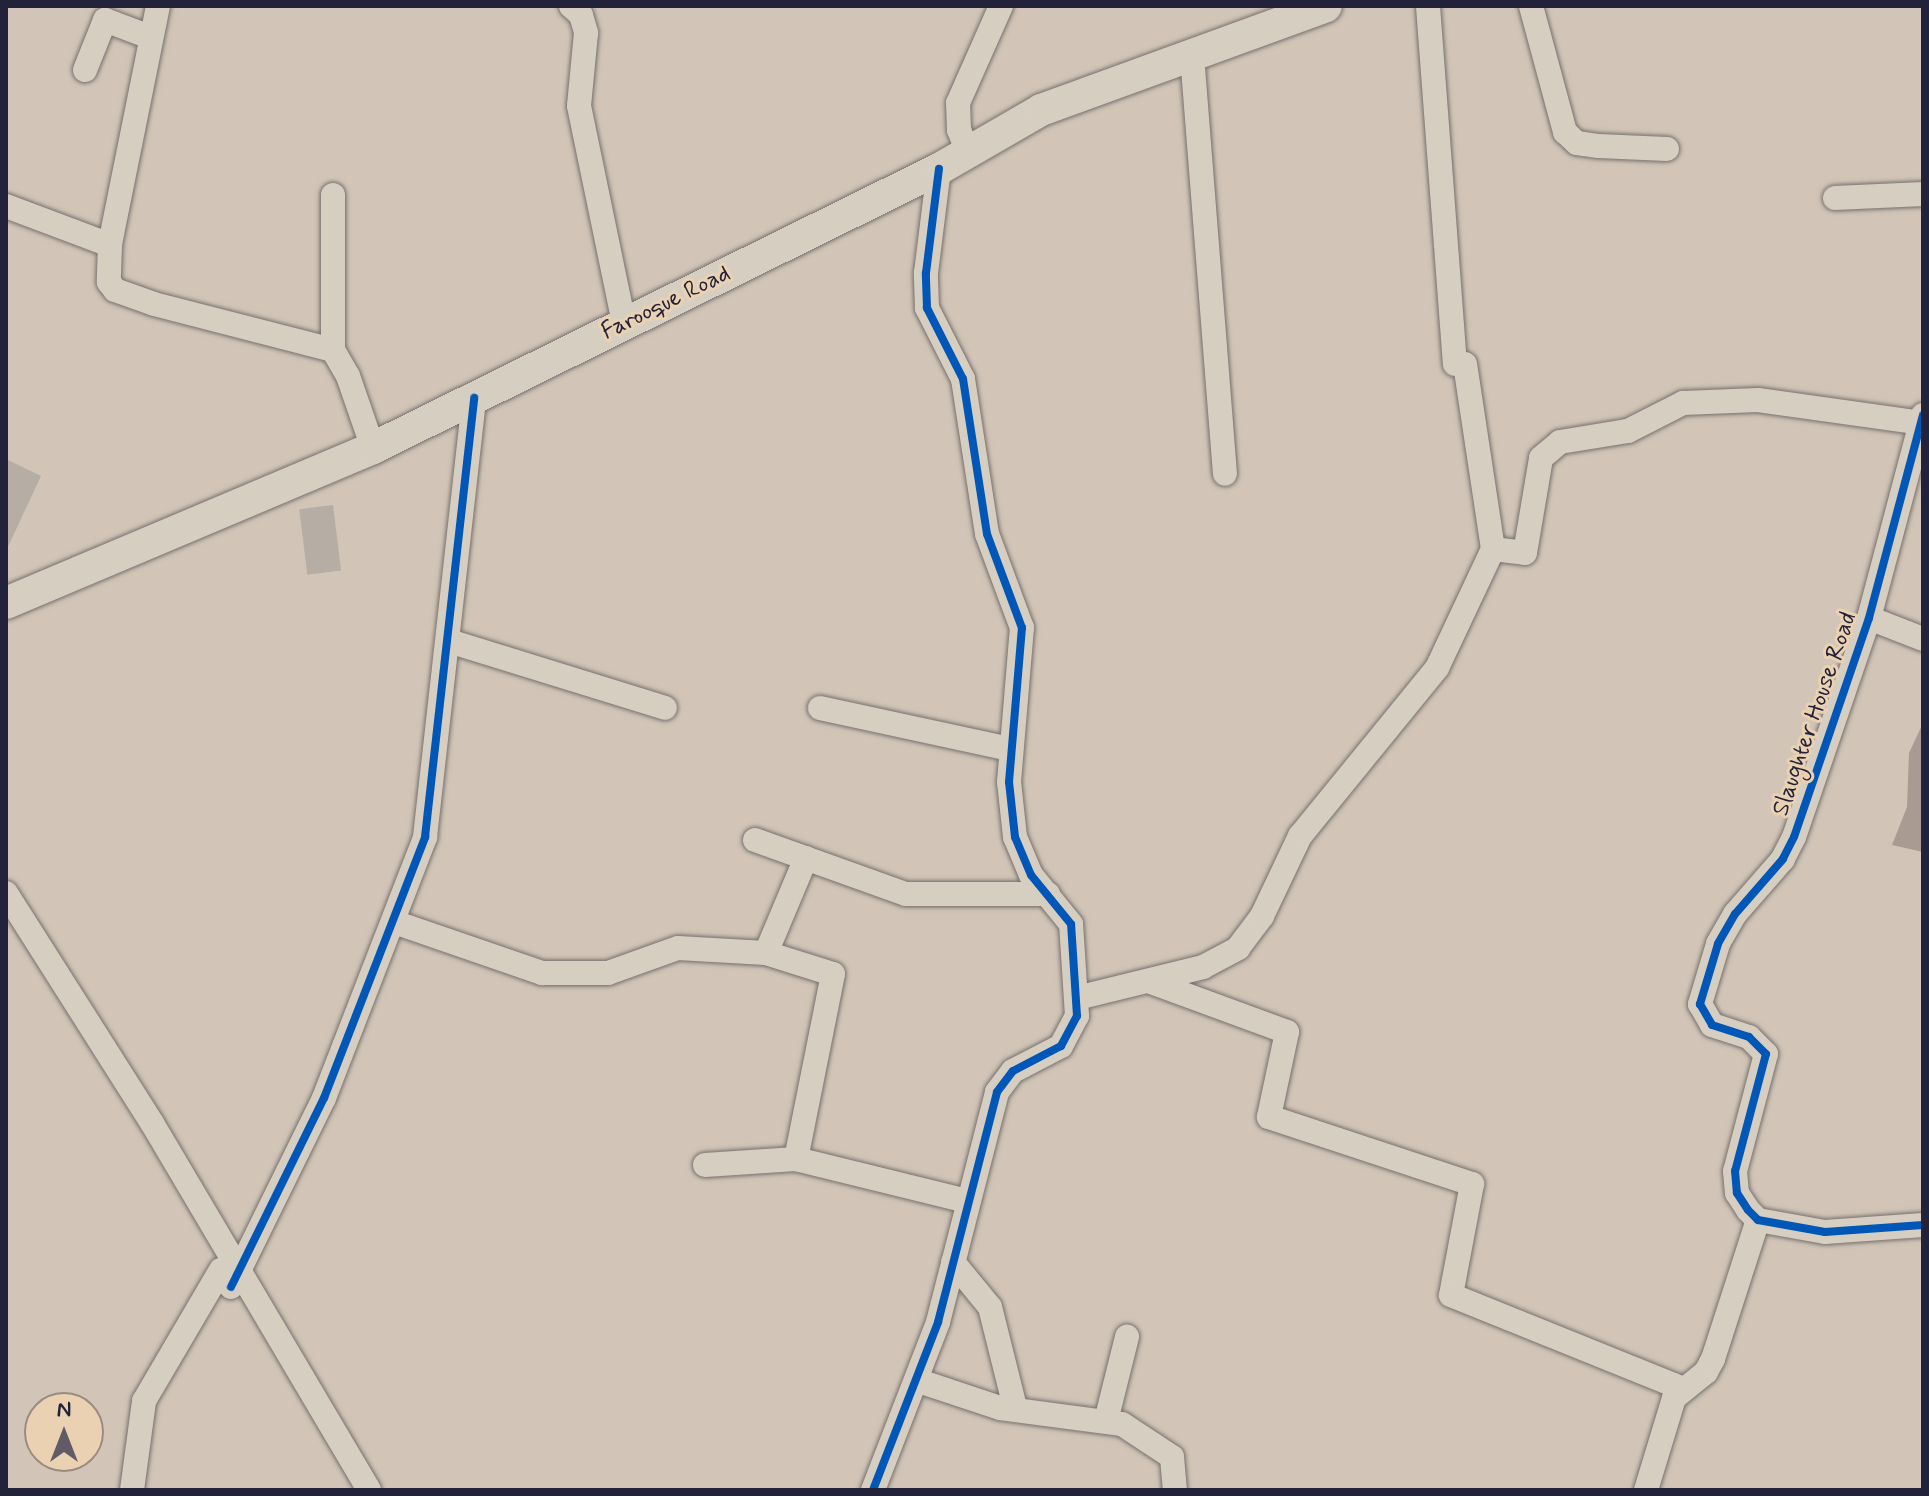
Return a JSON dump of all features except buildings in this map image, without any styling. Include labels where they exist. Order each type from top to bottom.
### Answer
[{"type":"main road","name":"Farooque Road","points":[[6,603],[373,448],[939,169],[1041,110],[1326,6]]},
{"type":"street","points":[[158,6],[110,245],[107,265],[115,290],[333,350]]},
{"type":"street","points":[[571,6],[581,15],[586,33],[579,106],[624,324]]},
{"type":"street","points":[[968,153],[959,130],[958,103],[1001,6]]},
{"type":"street","points":[[1077,998],[1203,967],[1238,948],[1262,916],[1300,836],[1437,668],[1493,549],[1460,364],[1428,6]]},
{"type":"street","points":[[1531,6],[1565,132],[1588,145],[1667,149]]},
{"type":"street","points":[[85,70],[105,20],[150,37]]},
{"type":"street","points":[[1192,55],[1225,474]]},
{"type":"street","points":[[873,1490],[919,1381],[1003,1079],[1061,1046],[1074,1027],[1077,998],[1071,924],[1031,875],[1015,837],[1010,749],[1024,637],[987,534],[971,455],[971,412],[963,379],[935,326],[925,293],[939,169]]},
{"type":"street","points":[[1835,198],[1923,194]]},
{"type":"street","points":[[333,195],[333,350],[348,376],[373,448]]},
{"type":"street","points":[[6,206],[110,245]]},
{"type":"street","points":[[132,1490],[144,1401],[230,1276],[324,1098],[425,837],[474,398]]},
{"type":"street","points":[[1493,549],[1525,553],[1541,458],[1560,442],[1628,431],[1683,403],[1758,400],[1922,419]]},
{"type":"street","name":"Slaughter House Road","points":[[1758,1220],[1737,1193],[1735,1171],[1766,1054],[1749,1037],[1712,1025],[1700,1004],[1718,944],[1794,837],[1869,618],[1916,461],[1922,419]]},
{"type":"street","points":[[1869,618],[1923,639]]},
{"type":"street","points":[[449,641],[665,708]]},
{"type":"street","points":[[820,708],[1010,749]]},
{"type":"street","points":[[755,840],[906,894],[1048,894]]},
{"type":"street","points":[[766,953],[806,858]]},
{"type":"street","points":[[6,893],[356,1490]]},
{"type":"street","points":[[394,922],[542,973],[608,973],[678,948],[766,953],[833,974],[796,1159]]},
{"type":"street","points":[[6,924],[109,1076],[230,1276],[369,1490]]},
{"type":"street","points":[[1151,982],[1287,1032],[1269,1117],[1472,1184],[1451,1295],[1681,1388]]},
{"type":"street","points":[[705,1165],[796,1159],[967,1201]]},
{"type":"street","points":[[1646,1490],[1674,1398],[1681,1388],[1706,1372],[1713,1359],[1758,1220],[1825,1232],[1923,1225]]},
{"type":"street","points":[[953,1262],[990,1307],[1015,1407]]},
{"type":"street","points":[[1106,1421],[1127,1337]]},
{"type":"street","points":[[919,1381],[1000,1408],[1015,1407],[1122,1424],[1172,1457],[1175,1490]]},
{"type":"shaded area","points":[[1923,723],[1923,852],[1892,845],[1907,807],[1909,753]]},
{"type":"cycle path","points":[[873,1490],[938,1322],[997,1092],[1013,1071],[1061,1046],[1077,1016],[1071,924],[1031,875],[1015,837],[1009,782],[1022,628],[987,534],[963,379],[927,308],[926,273],[939,169]]},
{"type":"cycle path","points":[[231,1287],[324,1098],[425,837],[474,398]]},
{"type":"cycle path","points":[[1923,415],[1869,618],[1794,837],[1783,859],[1735,914],[1718,944],[1700,1004],[1712,1025],[1749,1037],[1766,1054],[1735,1171],[1737,1193],[1758,1220],[1825,1232],[1923,1225]]}]
